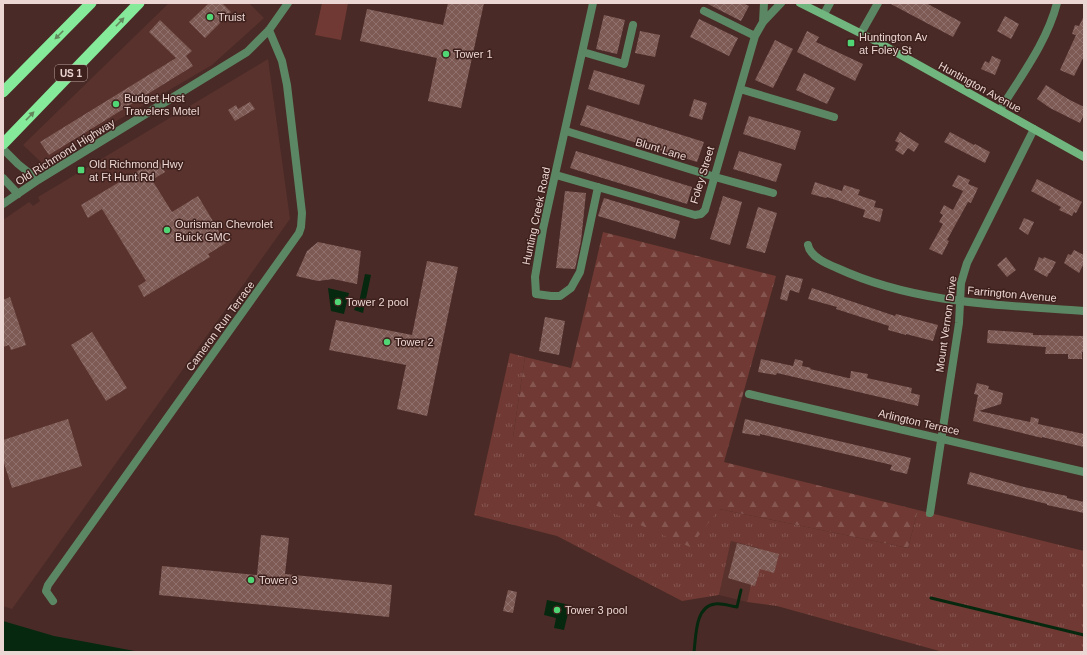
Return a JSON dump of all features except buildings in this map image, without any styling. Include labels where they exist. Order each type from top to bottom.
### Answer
[{"type":"highway","points":[[3,92],[91,3]]},
{"type":"highway","name":"US 1","points":[[3,144],[139,3]]},
{"type":"highway","points":[[3,82],[23,72]]},
{"type":"main road","name":"Huntington Avenue","points":[[800,3],[861,33],[1084,157]]},
{"type":"street","name":"Old Richmond Highway","points":[[3,204],[38,180],[246,52],[269,30],[288,3]]},
{"type":"street","name":"Hunting Creek Road","points":[[593,3],[535,277],[536,294],[560,296],[571,288],[580,272],[598,187]]},
{"type":"street","name":"Foley Street","points":[[763,22],[764,3]]},
{"type":"street","name":"Foley Street","points":[[556,175],[695,216],[701,214],[705,210],[755,36],[763,22],[781,3]]},
{"type":"street","points":[[824,14],[830,3]]},
{"type":"street","points":[[861,33],[878,3]]},
{"type":"street","points":[[1000,110],[1039,47],[1048,29],[1057,3]]},
{"type":"street","points":[[704,12],[755,36]]},
{"type":"street","points":[[583,52],[624,64],[633,25]]},
{"type":"street","name":"Cameron Run Terrace","points":[[53,601],[46,591],[48,585],[299,233],[302,213],[287,85],[282,61],[269,30]]},
{"type":"street","points":[[740,89],[834,117]]},
{"type":"street","name":"Mount Vernon Drive","points":[[930,512],[958,323],[961,283],[967,263],[1034,129]]},
{"type":"street","name":"Blunt Lane","points":[[566,131],[715,177],[773,193]]},
{"type":"street","points":[[3,149],[18,164],[38,180]]},
{"type":"street","points":[[3,178],[18,194]]},
{"type":"street","name":"Farrington Avenue","points":[[808,245],[808,248],[824,262],[877,284],[934,298],[985,304],[1084,311]]},
{"type":"street","name":"Arlington Terrace","points":[[749,394],[1084,472]]},
{"type":"shaded area","points":[[169,3],[249,3],[264,18],[212,65],[43,164],[23,145]]},
{"type":"shaded area","points":[[268,59],[290,219],[12,609],[3,606],[3,220],[29,202],[33,206],[40,201],[38,197]]},
{"type":"shaded area","name":"Tower 2 pool","points":[[365,274],[371,275],[363,313],[354,310],[355,307],[358,307]]},
{"type":"shaded area","name":"Tower 2 pool","points":[[328,288],[349,293],[344,314],[331,311]]},
{"type":"shaded area","points":[[731,541],[759,547],[747,602],[719,595]]},
{"type":"shaded area","name":"Tower 3 pool","points":[[547,600],[570,605],[564,630],[554,628],[556,618],[544,615]]},
{"type":"shaded area","points":[[3,621],[54,636],[140,652],[3,652]]},
{"type":"green space","points":[[322,3],[348,3],[341,40],[315,35]]},
{"type":"green space","points":[[603,232],[776,276],[724,462],[918,510],[908,548],[719,509],[690,547],[570,494],[513,437],[525,357],[571,368]]},
{"type":"green space","points":[[510,353],[525,357],[513,437],[719,509],[908,548],[918,510],[1084,551],[1084,652],[943,652],[777,606],[747,602],[759,548],[731,541],[719,595],[682,601],[557,536],[474,515]]},
{"type":"waterway","points":[[694,652],[696,631],[700,616],[704,610],[708,606],[715,604],[737,607],[741,590]]},
{"type":"waterway","points":[[931,598],[1084,635]]},
{"type":"place","name":"Truist","points":[[210,17]]},
{"type":"place","name":"Huntington Av at Foley St","points":[[851,43]]},
{"type":"place","name":"Tower 1","points":[[446,54]]},
{"type":"place","name":"Budget Host Travelers Motel","points":[[116,104]]},
{"type":"place","name":"Old Richmond Hwy at Ft Hunt Rd","points":[[81,170]]},
{"type":"place","name":"Ourisman Chevrolet Buick GMC","points":[[167,230]]},
{"type":"place","name":"Tower 2 pool","points":[[338,302]]},
{"type":"place","name":"Tower 2","points":[[387,342]]},
{"type":"place","name":"Tower 3","points":[[251,580]]},
{"type":"place","name":"Tower 3 pool","points":[[557,610]]}]
